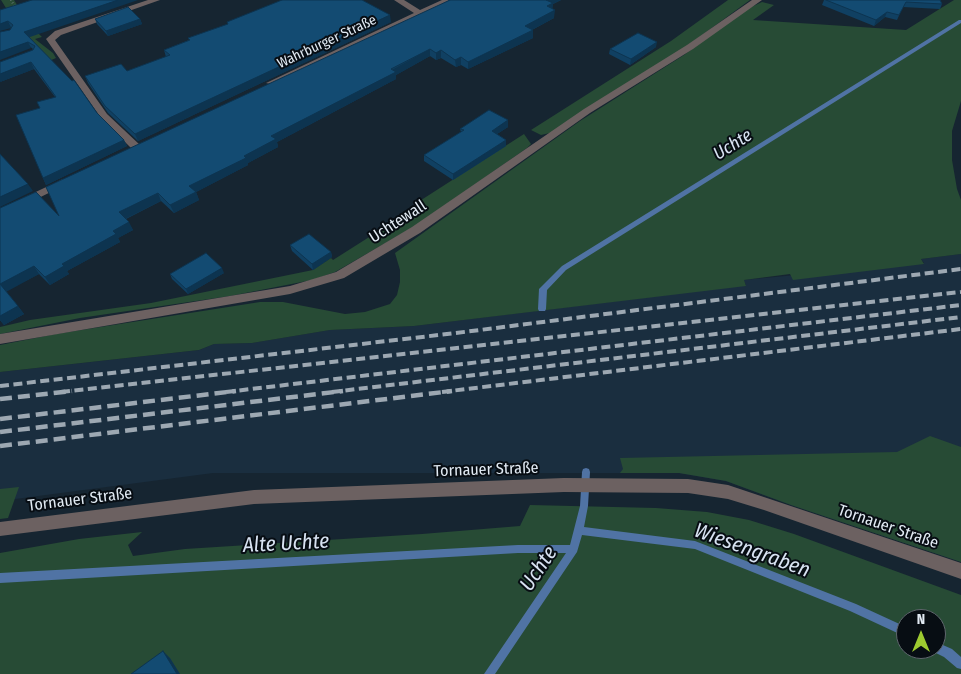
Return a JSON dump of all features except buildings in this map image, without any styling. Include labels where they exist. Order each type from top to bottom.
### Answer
[{"type":"street","points":[[136,147],[104,116],[50,39],[58,34],[156,0]]},
{"type":"street","points":[[398,0],[420,14]]},
{"type":"street","name":"Wahrburger Straße","points":[[261,88],[448,0]]},
{"type":"street","name":"Uchtewall","points":[[0,339],[290,290],[340,275],[416,230],[587,111],[682,52],[758,0]]},
{"type":"street","points":[[0,213],[77,176]]},
{"type":"street","name":"Tornauer Straße","points":[[0,529],[254,496],[564,485],[688,486],[728,492],[961,571]]},
{"type":"path","points":[[11,0],[18,12]]},
{"type":"shaded area","points":[[961,254],[961,562],[791,505],[726,481],[679,473],[213,473],[0,501],[0,372],[199,350],[214,344],[252,343],[330,330],[414,326],[746,285],[743,280],[924,263],[921,259]]},
{"type":"green space","points":[[1,0],[14,0],[30,25],[42,37],[35,39],[53,53],[56,58],[49,61],[19,29]]},
{"type":"green space","points":[[728,0],[750,0],[687,46],[554,132],[541,135],[531,130],[671,41]]},
{"type":"green space","points":[[954,0],[961,0],[961,101],[952,131],[952,160],[961,200],[961,254],[921,259],[924,264],[793,280],[790,274],[744,280],[746,286],[414,326],[330,330],[252,343],[214,344],[199,350],[0,372],[0,345],[56,334],[260,302],[283,302],[345,314],[365,312],[390,304],[397,295],[400,282],[400,270],[395,253],[580,121],[684,55],[745,10],[762,2],[774,5],[753,20],[906,30]]},
{"type":"green space","points":[[524,134],[531,144],[527,148],[415,226],[335,272],[312,280],[230,296],[80,318],[0,334],[0,327],[30,320],[151,303],[313,270],[331,258],[333,260],[385,227],[417,206],[415,204]]},
{"type":"green space","points":[[930,436],[961,447],[961,562],[791,505],[726,481],[679,473],[620,473],[623,469],[620,458],[897,452]]},
{"type":"green space","points":[[19,487],[8,518],[0,519],[0,489]]},
{"type":"green space","points":[[530,505],[656,508],[707,512],[749,520],[794,534],[961,595],[961,674],[0,674],[0,553],[79,539],[142,532],[128,545],[133,556],[185,549],[520,526]]},
{"type":"waterway","name":"Uchte","points":[[542,309],[543,289],[564,268],[961,21]]},
{"type":"waterway","name":"Uchte","points":[[578,530],[584,506],[586,472]]},
{"type":"waterway","name":"Uchte","points":[[574,549],[578,530]]},
{"type":"waterway","name":"Wiesengraben","points":[[578,530],[695,545],[853,607],[896,627]]},
{"type":"waterway","name":"Alte Uchte","points":[[0,578],[518,549],[574,549]]},
{"type":"waterway","name":"Uchte","points":[[489,674],[574,549]]},
{"type":"waterway","name":"Wiesengraben","points":[[946,652],[961,664]]},
{"type":"railway","points":[[0,386],[456,333],[961,269]]},
{"type":"railway","points":[[61,392],[961,292]]},
{"type":"railway","points":[[226,392],[961,305]]},
{"type":"railway","points":[[332,392],[961,317]]},
{"type":"railway","points":[[442,392],[961,329]]},
{"type":"railway","points":[[0,399],[72,391]]},
{"type":"railway","points":[[0,419],[236,391]]},
{"type":"railway","points":[[0,432],[343,391]]},
{"type":"railway","points":[[0,446],[452,391]]}]
